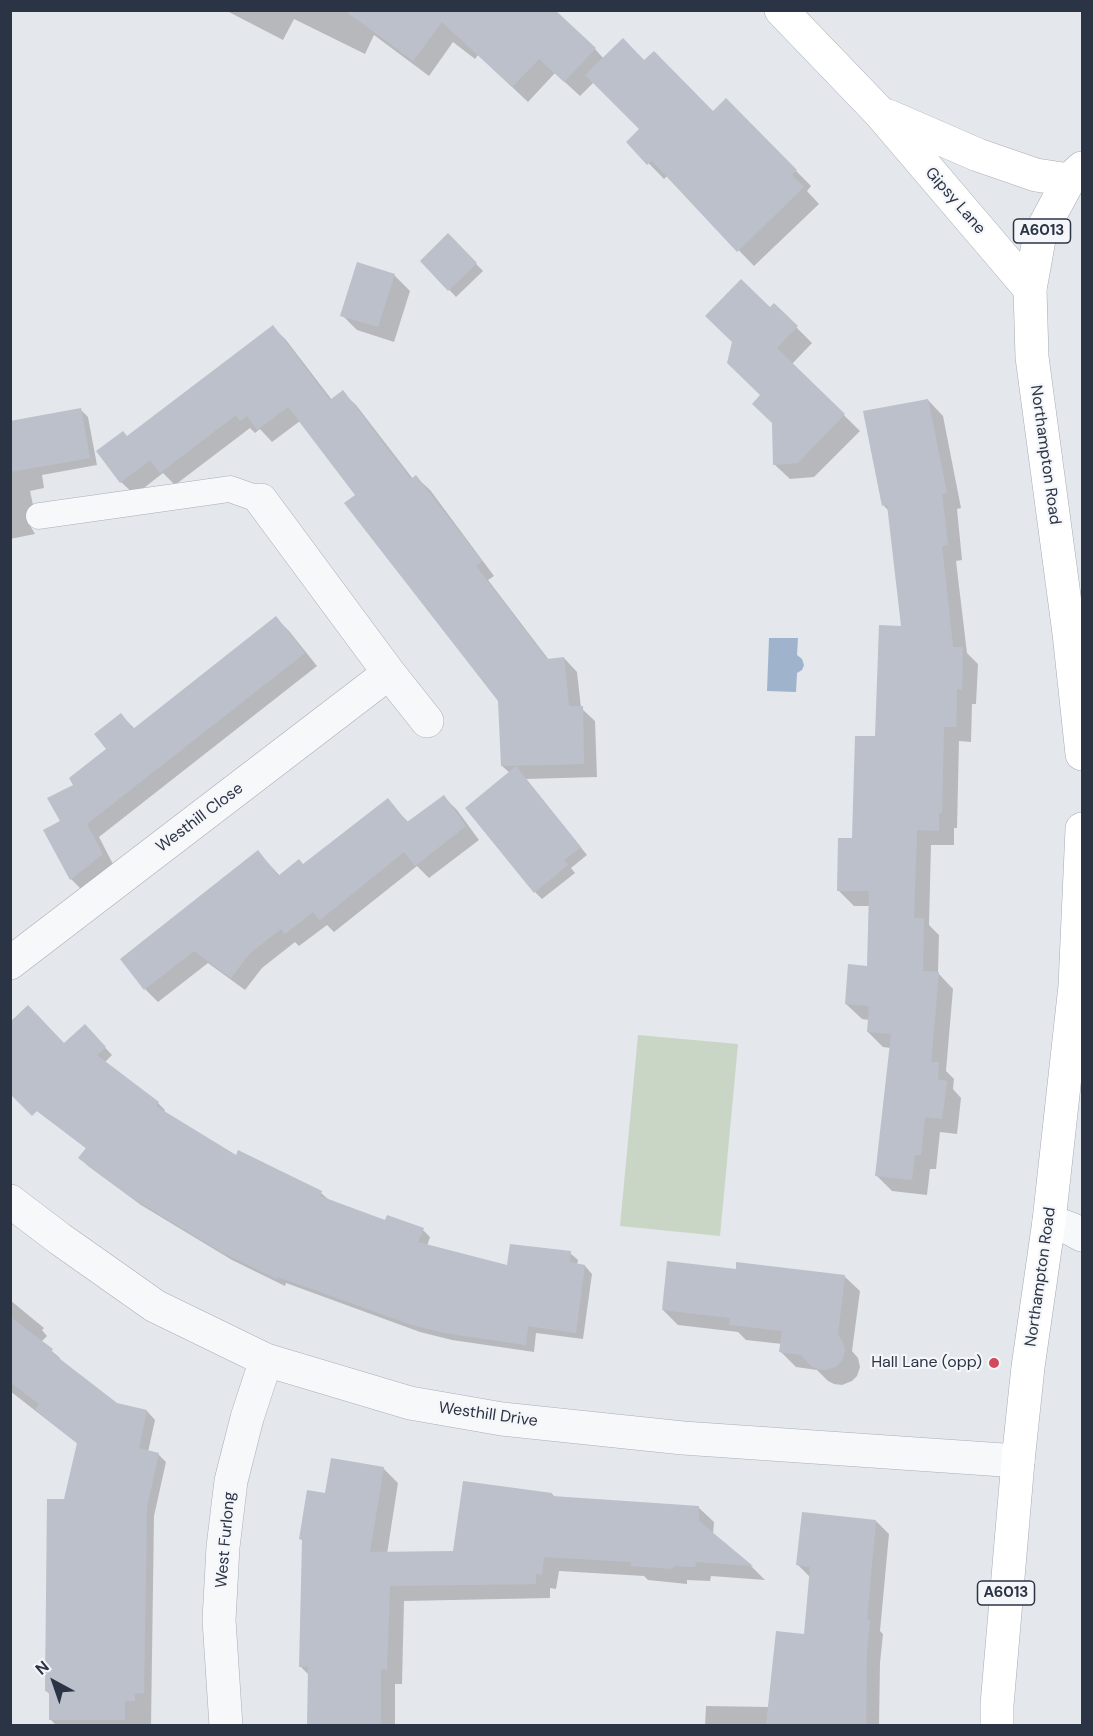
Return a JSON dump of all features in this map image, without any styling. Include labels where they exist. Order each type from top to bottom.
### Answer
[{"type":"main road","name":"Gipsy Lane","points":[[781,10],[880,113],[1030,289]]},
{"type":"main road","name":"Gipsy Lane","points":[[880,113],[978,155],[1036,175],[1076,174]]},
{"type":"main road","name":"Northampton Road","points":[[1076,174],[1040,234],[1030,289],[1032,357],[1083,754]]},
{"type":"main road","name":"Northampton Road","points":[[998,1725],[997,1705],[1018,1461],[1028,1367],[1049,1221],[1076,975],[1083,829]]},
{"type":"street","points":[[261,500],[427,721]]},
{"type":"street","name":"Westhill Close","points":[[10,963],[389,673]]},
{"type":"street","name":"Westhill Drive","points":[[10,1201],[155,1306],[266,1360],[410,1403],[502,1419],[683,1438],[1018,1461]]},
{"type":"street","points":[[1049,1221],[1083,1235]]},
{"type":"street","name":"West Furlong","points":[[226,1725],[219,1620],[223,1547],[231,1481],[247,1418],[266,1360]]},
{"type":"lane","points":[[39,516],[230,489],[261,500]]},
{"type":"green space","points":[[638,1035],[738,1044],[720,1236],[620,1226]]},
{"type":"water","points":[[769,638],[798,638],[797,655],[802,659],[804,665],[797,673],[796,692],[767,691]]},
{"type":"building","points":[[344,10],[555,10],[596,48],[564,82],[539,59],[512,87],[442,22],[413,61]]},
{"type":"building","points":[[623,38],[644,60],[654,51],[713,111],[726,98],[797,170],[792,175],[804,187],[737,252],[652,161],[647,165],[626,142],[639,129],[585,75]]},
{"type":"building","points":[[448,233],[477,263],[448,291],[420,261]]},
{"type":"building","points":[[357,262],[395,274],[378,327],[340,316]]},
{"type":"building","points":[[741,279],[770,307],[774,303],[798,326],[777,348],[845,414],[798,463],[773,465],[772,423],[752,404],[760,395],[727,363],[732,342],[705,316]]},
{"type":"building","points":[[273,325],[330,400],[343,390],[411,479],[416,475],[482,561],[476,566],[547,659],[564,657],[569,706],[583,706],[584,764],[501,766],[498,701],[344,503],[355,495],[288,407],[257,430],[247,416],[240,421],[236,415],[160,473],[150,460],[120,483],[96,451],[123,431],[127,436]]},
{"type":"building","points":[[928,399],[947,493],[942,494],[948,545],[942,546],[953,647],[963,647],[962,690],[957,689],[956,727],[944,727],[942,813],[939,813],[939,831],[917,830],[914,918],[924,918],[923,971],[939,972],[931,1062],[939,1062],[938,1080],[947,1081],[942,1119],[925,1117],[921,1155],[915,1155],[912,1180],[875,1176],[891,1034],[867,1032],[869,1006],[845,1004],[848,964],[867,966],[869,891],[837,891],[838,838],[852,838],[855,736],[875,736],[879,625],[901,626],[887,505],[882,506],[863,411]]},
{"type":"building","points":[[81,408],[90,458],[10,472],[10,421]]},
{"type":"building","points":[[276,616],[305,653],[87,824],[103,854],[70,880],[43,830],[60,821],[47,798],[73,785],[69,778],[106,749],[94,734],[121,713],[133,729]]},
{"type":"building","points":[[516,766],[581,847],[564,860],[568,865],[534,893],[465,808]]},
{"type":"building","points":[[444,795],[466,826],[415,866],[404,852],[320,920],[313,912],[285,934],[281,929],[249,954],[231,978],[194,951],[144,990],[120,959],[258,850],[278,876],[299,859],[303,864],[388,798],[407,822]]},
{"type":"building","points":[[28,1005],[64,1043],[85,1024],[106,1047],[97,1055],[159,1102],[156,1106],[236,1155],[238,1150],[322,1191],[320,1196],[385,1220],[387,1215],[424,1228],[418,1242],[507,1265],[510,1244],[571,1251],[570,1262],[585,1265],[576,1333],[528,1326],[526,1345],[444,1333],[412,1325],[278,1277],[277,1279],[223,1253],[132,1198],[78,1158],[86,1148],[37,1111],[32,1116],[10,1094],[10,1022]]},
{"type":"building","points":[[667,1261],[736,1269],[736,1262],[845,1275],[838,1335],[845,1351],[842,1360],[837,1366],[826,1370],[818,1369],[811,1366],[801,1355],[779,1352],[782,1331],[729,1325],[730,1318],[662,1310]]},
{"type":"building","points":[[10,1317],[53,1349],[51,1352],[117,1403],[147,1410],[139,1448],[159,1453],[147,1507],[144,1693],[135,1694],[135,1701],[125,1701],[125,1720],[49,1720],[49,1692],[45,1691],[47,1499],[64,1499],[77,1443],[35,1410],[39,1404],[10,1382]]},
{"type":"building","points":[[331,1458],[384,1467],[370,1552],[453,1551],[463,1481],[552,1493],[552,1496],[699,1506],[699,1521],[753,1566],[696,1562],[695,1567],[673,1566],[673,1569],[631,1566],[631,1562],[544,1557],[542,1575],[536,1574],[536,1584],[390,1586],[387,1670],[381,1669],[381,1725],[307,1725],[308,1667],[299,1667],[302,1540],[299,1539],[307,1490],[325,1493]]},
{"type":"building","points":[[802,1512],[876,1520],[867,1619],[870,1620],[867,1650],[866,1725],[766,1725],[776,1631],[804,1634],[810,1567],[796,1565]]},
{"type":"place","name":"Hall Lane (opp)","points":[[994,1363]]}]
